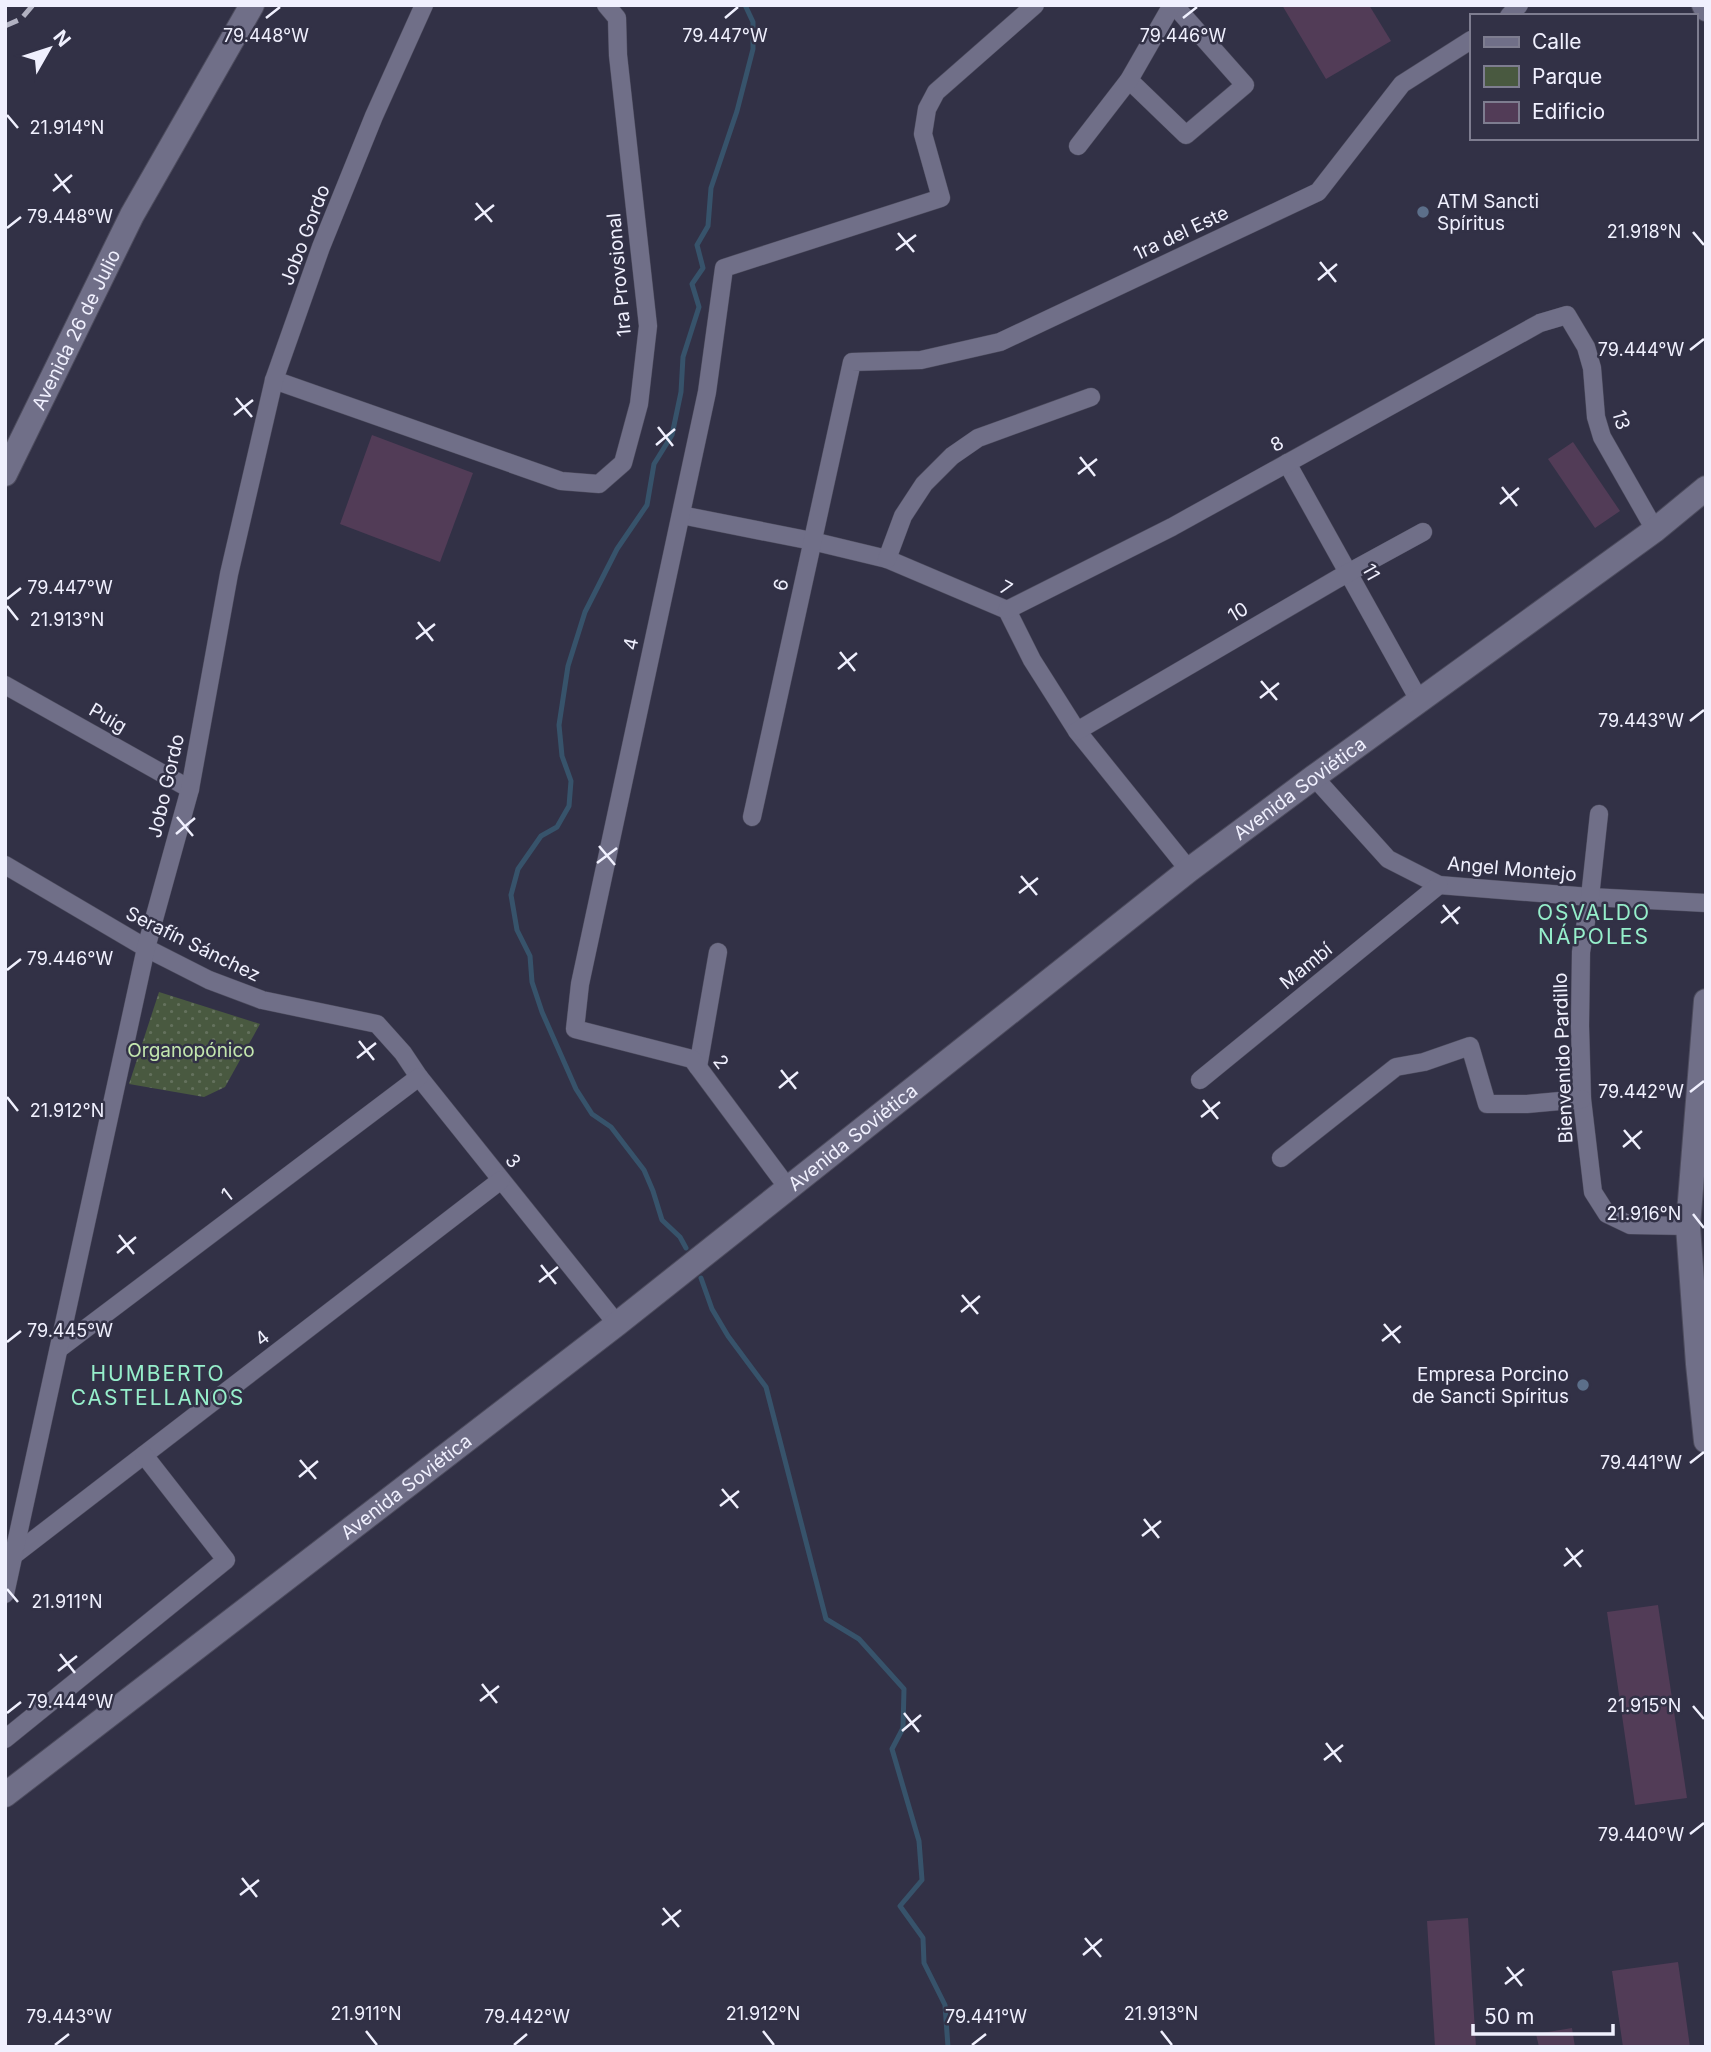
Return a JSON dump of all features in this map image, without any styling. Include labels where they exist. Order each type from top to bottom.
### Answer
[{"type":"street","name":"Avenida 26 de Julio","points":[[5,474],[132,215],[252,5]]},
{"type":"street","name":"Jobo Gordo","points":[[5,1594],[146,948],[190,789],[229,574],[274,380],[321,247],[374,116],[424,5]]},
{"type":"street","name":"1ra Provsional","points":[[274,380],[561,481],[599,484],[623,463],[639,404],[648,326],[618,55],[617,18],[606,5]]},
{"type":"street","points":[[1078,146],[1129,80],[1173,5],[1245,85],[1186,135],[1129,80]]},
{"type":"street","name":"4","points":[[575,1028],[580,984],[707,392],[724,268],[941,198],[923,134],[927,109],[936,92],[1032,6]]},
{"type":"street","name":"1ra del Este","points":[[852,362],[921,360],[1000,342],[1318,192],[1402,83],[1470,41]]},
{"type":"street","name":"8","points":[[1007,610],[1172,527],[1540,323],[1567,315]]},
{"type":"street","name":"13","points":[[1567,315],[1586,347],[1592,368],[1596,417],[1602,436],[1656,530]]},
{"type":"street","name":"6","points":[[752,817],[852,362]]},
{"type":"street","points":[[887,559],[903,516],[925,484],[952,456],[978,438],[1091,397]]},
{"type":"street","name":"11","points":[[1287,463],[1419,701]]},
{"type":"street","name":"Avenida Soviética","points":[[5,1795],[617,1324],[1189,870],[1656,530],[1705,490]]},
{"type":"street","name":"7","points":[[681,514],[887,559],[1007,610],[1032,660],[1077,732],[1189,870]]},
{"type":"street","name":"10","points":[[1077,732],[1423,532]]},
{"type":"street","name":"Puig","points":[[5,685],[190,789]]},
{"type":"street","name":"Angel Montejo","points":[[1314,777],[1388,859],[1439,885],[1706,903]]},
{"type":"street","name":"Bienvenido Pardillo","points":[[1599,814],[1581,952],[1582,1100],[1593,1192],[1607,1214],[1630,1225],[1688,1226]]},
{"type":"street","name":"Serafín Sánchez","points":[[5,865],[146,948],[209,980],[262,1000],[377,1024]]},
{"type":"street","name":"Mambí","points":[[1200,1080],[1439,885]]},
{"type":"street","points":[[698,1067],[718,952]]},
{"type":"street","points":[[1706,1001],[1688,1226],[1706,1441]]},
{"type":"street","name":"3","points":[[377,1024],[403,1053],[419,1077],[617,1324]]},
{"type":"street","name":"2","points":[[575,1028],[692,1059],[788,1188]]},
{"type":"street","points":[[1281,1158],[1395,1066],[1424,1062],[1470,1046],[1487,1104],[1582,1100]]},
{"type":"street","name":"1","points":[[60,1348],[419,1077]]},
{"type":"street","name":"4","points":[[14,1555],[501,1180]]},
{"type":"street","points":[[5,1739],[226,1560],[144,1455]]},
{"type":"green space","name":"Organopónico","points":[[159,992],[260,1024],[225,1087],[204,1097],[129,1084]]},
{"type":"building","points":[[1282,5],[1369,5],[1391,41],[1326,79]]},
{"type":"building","points":[[372,435],[473,473],[440,562],[340,524]]},
{"type":"building","points":[[1573,442],[1620,511],[1595,528],[1548,459]]},
{"type":"building","points":[[1658,1605],[1687,1798],[1635,1805],[1607,1612]]},
{"type":"building","points":[[1468,1918],[1476,2047],[1435,2047],[1427,1921]]},
{"type":"building","points":[[1678,1962],[1690,2047],[1623,2047],[1612,1971]]},
{"type":"building","points":[[1572,2028],[1575,2047],[1539,2047],[1536,2034]]},
{"type":"waterway","points":[[686,1248],[680,1237],[662,1220],[644,1170],[611,1127],[592,1114],[576,1089],[542,1012],[532,982],[530,956],[517,930],[511,895],[518,869],[541,836],[557,827],[569,806],[571,781],[562,756],[559,725],[568,666],[585,612],[617,549],[647,505],[654,464],[672,435],[681,392],[683,357],[699,307],[692,284],[703,268],[697,245],[708,226],[711,188],[737,111],[753,49],[753,22],[745,5]]},
{"type":"waterway","points":[[701,1278],[712,1309],[728,1336],[766,1387],[826,1619],[859,1639],[904,1689],[903,1728],[892,1749],[919,1841],[922,1880],[900,1906],[923,1938],[924,1963],[945,2005],[948,2047]]},
{"type":"railway","points":[[5,26],[21,19],[33,5]]},
{"type":"place","name":"ATM Sancti Spíritus","points":[[1423,212]]},
{"type":"place","name":"Empresa Porcino de Sancti Spíritus","points":[[1583,1385]]},
{"type":"district","name":"OSVALDO NÁPOLES","points":[[1594,924]]},
{"type":"district","name":"HUMBERTO CASTELLANOS","points":[[158,1385]]}]
